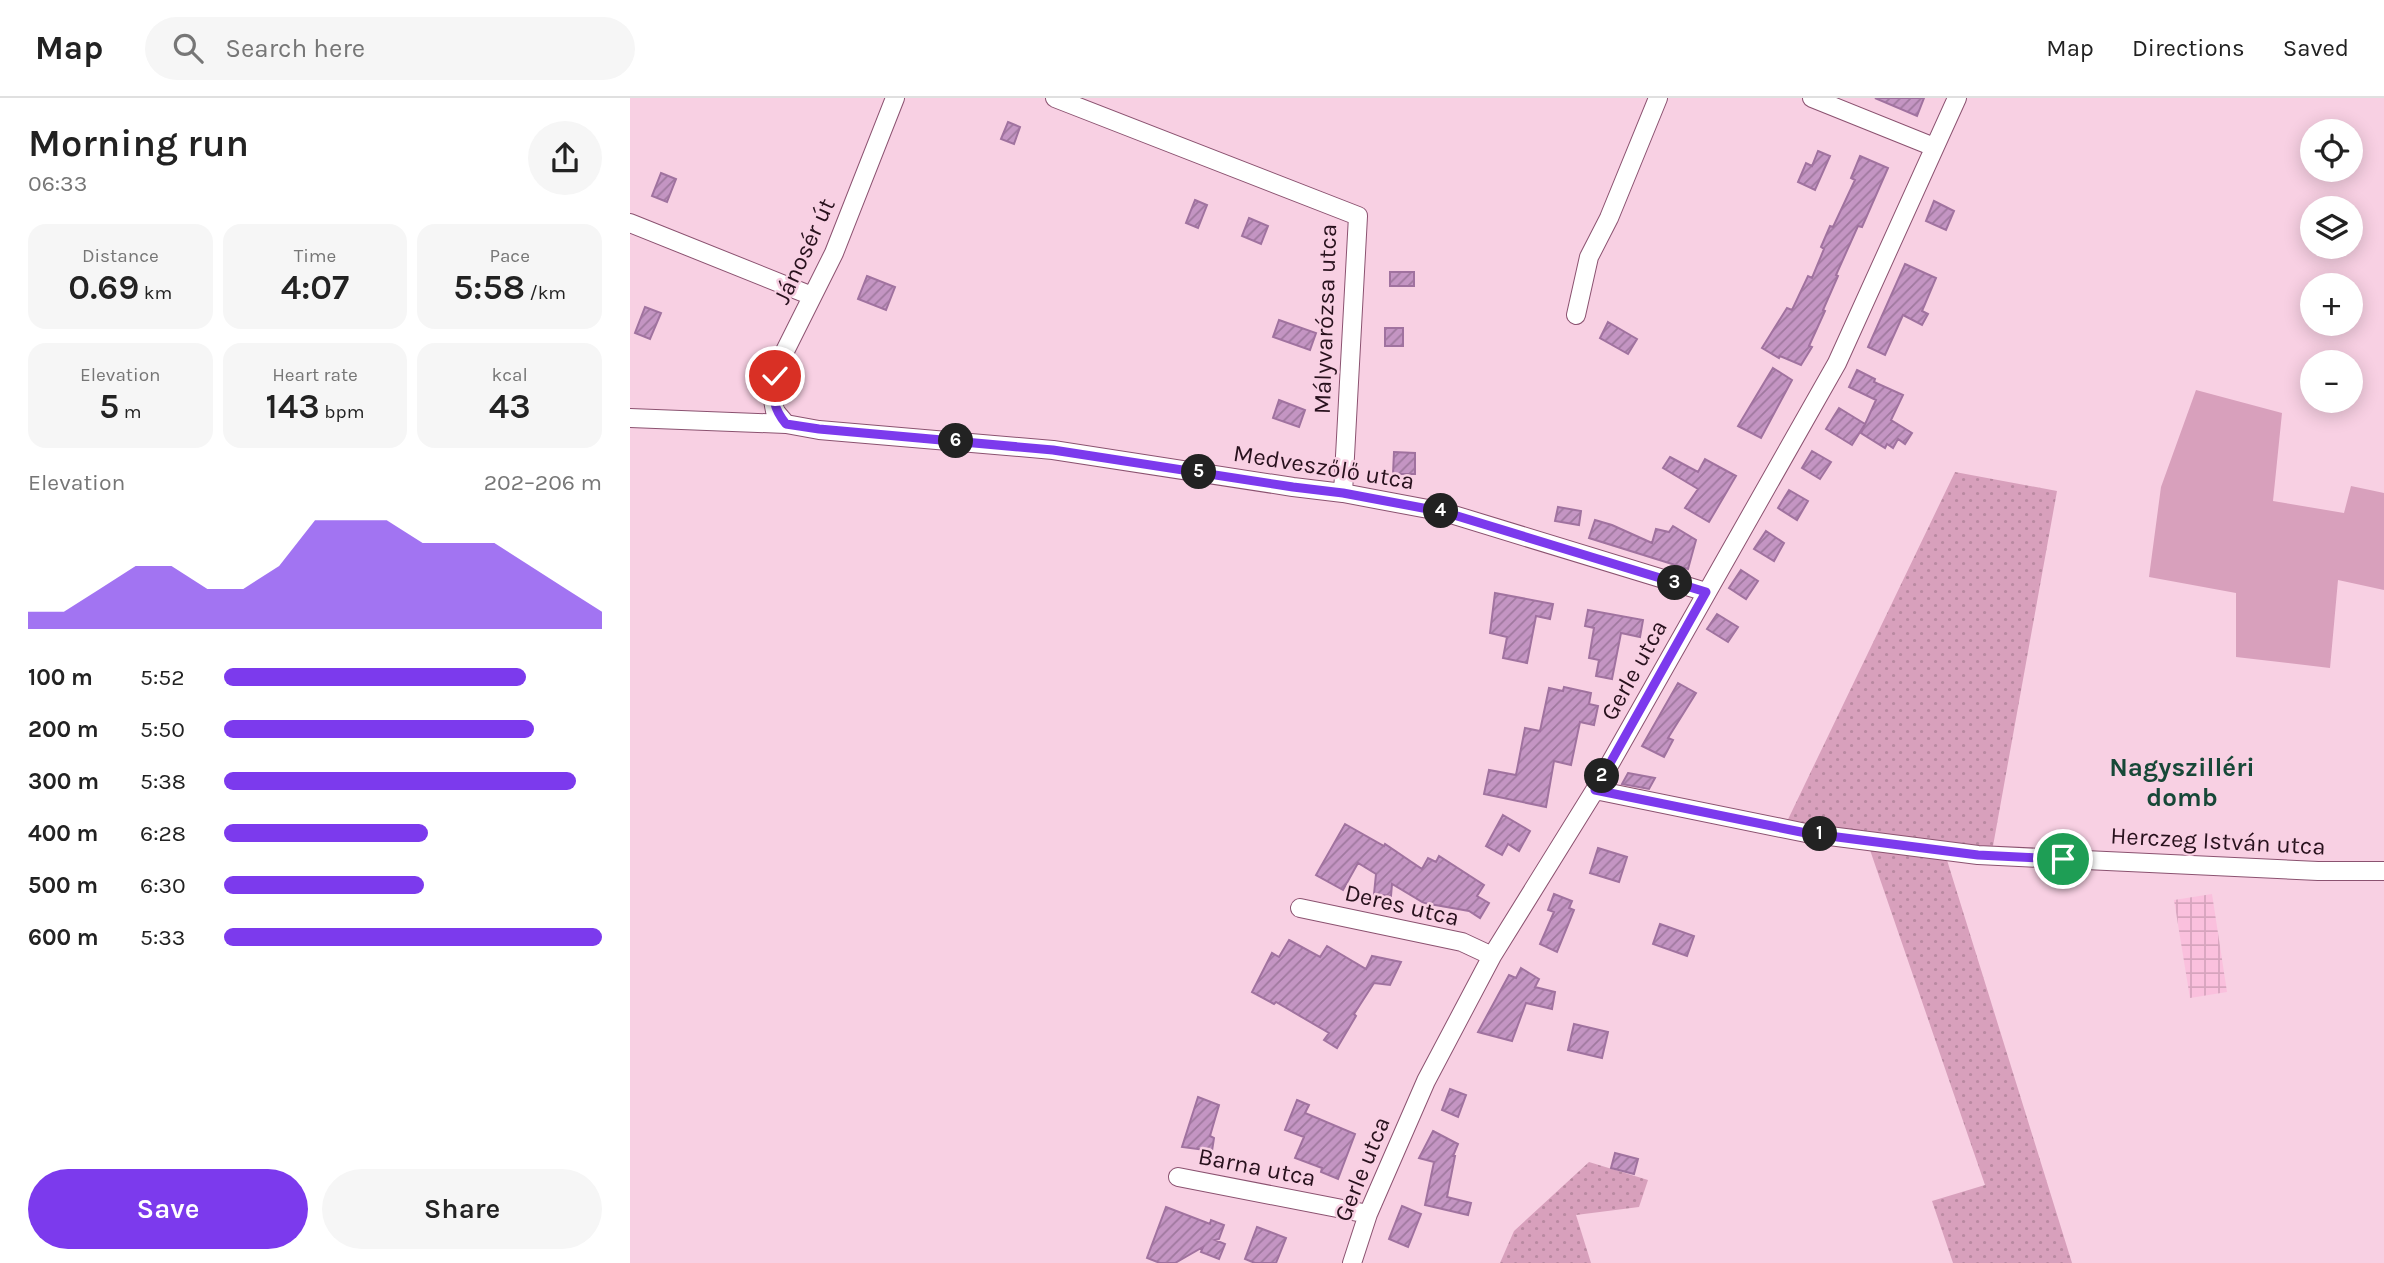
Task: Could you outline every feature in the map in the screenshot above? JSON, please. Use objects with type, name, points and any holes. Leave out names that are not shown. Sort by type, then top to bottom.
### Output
[{"type":"street","name":"Jánosér út","points":[[786,424],[775,411],[772,395],[775,376],[834,253],[895,98]]},
{"type":"street","name":"Mályvarózsa utca","points":[[1055,98],[1358,216],[1343,493]]},
{"type":"street","points":[[1577,315],[1589,257],[1609,218],[1658,98]]},
{"type":"street","points":[[1812,98],[1934,147]]},
{"type":"street","name":"Gerle utca","points":[[1352,1263],[1368,1214],[1426,1080],[1492,956],[1595,790],[1838,363],[1957,98]]},
{"type":"street","points":[[630,223],[812,296]]},
{"type":"street","name":"Medveszőlő utca","points":[[630,418],[786,424],[1053,450],[1343,493],[1444,512],[1706,592]]},
{"type":"street","name":"Herczeg István utca","points":[[1595,790],[1806,833],[1978,855],[2318,871],[2384,871]]},
{"type":"street","name":"Deres utca","points":[[1300,908],[1462,943],[1492,956]]},
{"type":"street","name":"Barna utca","points":[[1178,1177],[1368,1214]]},
{"type":"shaded area","points":[[2196,390],[2282,413],[2273,501],[2344,513],[2351,486],[2384,493],[2384,590],[2338,580],[2330,668],[2236,657],[2236,593],[2149,577],[2161,487]]},
{"type":"shaded area","points":[[1955,472],[2057,491],[1993,846],[1942,844],[2072,1263],[1953,1263],[1932,1201],[1985,1185],[1870,850],[1780,836]]},
{"type":"shaded area","points":[[2212,894],[2227,992],[2190,998],[2174,900]]},
{"type":"shaded area","points":[[1589,1162],[1648,1180],[1639,1207],[1576,1215],[1591,1263],[1500,1263],[1514,1231]]},
{"type":"building","points":[[1875,98],[1924,98],[1917,116]]},
{"type":"building","points":[[1008,122],[1020,127],[1014,144],[1001,139]]},
{"type":"building","points":[[1818,151],[1830,156],[1815,190],[1798,182],[1806,163],[1812,166]]},
{"type":"building","points":[[1860,156],[1888,168],[1862,227],[1858,226],[1836,275],[1838,276],[1823,310],[1825,311],[1809,346],[1812,347],[1801,365],[1780,356],[1779,358],[1762,348],[1787,308],[1792,310],[1808,276],[1812,278],[1830,226],[1833,227],[1855,180],[1851,178]]},
{"type":"building","points":[[661,173],[676,179],[667,202],[652,196]]},
{"type":"building","points":[[1195,200],[1207,205],[1198,228],[1186,223]]},
{"type":"building","points":[[1934,201],[1954,211],[1946,230],[1926,221]]},
{"type":"building","points":[[1249,218],[1268,226],[1261,244],[1242,236]]},
{"type":"building","points":[[1905,264],[1936,278],[1922,311],[1928,314],[1922,325],[1903,315],[1885,355],[1868,347]]},
{"type":"building","points":[[1390,272],[1414,272],[1414,286],[1390,286]]},
{"type":"building","points":[[867,276],[895,287],[886,310],[858,299]]},
{"type":"building","points":[[645,307],[661,313],[650,339],[635,333]]},
{"type":"building","points":[[1279,320],[1316,333],[1310,350],[1273,337]]},
{"type":"building","points":[[1608,322],[1637,339],[1628,354],[1600,338]]},
{"type":"building","points":[[1385,328],[1403,328],[1403,346],[1385,346]]},
{"type":"building","points":[[1773,368],[1792,380],[1761,438],[1738,426]]},
{"type":"building","points":[[1857,370],[1875,379],[1874,382],[1903,395],[1891,420],[1912,433],[1905,444],[1898,439],[1893,448],[1887,444],[1885,448],[1861,433],[1876,400],[1849,387]]},
{"type":"building","points":[[1279,400],[1305,410],[1299,427],[1273,418]]},
{"type":"building","points":[[1839,408],[1865,424],[1852,445],[1826,429]]},
{"type":"building","points":[[1812,451],[1831,462],[1820,479],[1802,468]]},
{"type":"building","points":[[1394,452],[1415,453],[1415,474],[1393,474]]},
{"type":"building","points":[[1670,457],[1698,472],[1705,459],[1736,476],[1709,522],[1685,508],[1698,489],[1663,468]]},
{"type":"building","points":[[1789,490],[1808,501],[1797,520],[1778,508]]},
{"type":"building","points":[[1558,507],[1581,511],[1579,525],[1555,521]]},
{"type":"building","points":[[1595,520],[1652,543],[1656,529],[1669,532],[1673,526],[1696,540],[1688,569],[1589,538]]},
{"type":"building","points":[[1766,531],[1784,543],[1774,561],[1754,549]]},
{"type":"building","points":[[1741,570],[1758,581],[1746,599],[1729,588]]},
{"type":"building","points":[[1495,593],[1553,604],[1550,619],[1536,616],[1527,663],[1503,658],[1507,637],[1490,633]]},
{"type":"building","points":[[1588,610],[1643,620],[1640,637],[1621,633],[1612,679],[1596,676],[1599,660],[1589,658],[1594,628],[1585,626]]},
{"type":"building","points":[[1717,614],[1738,627],[1728,642],[1707,629]]},
{"type":"building","points":[[1678,683],[1696,693],[1668,738],[1673,740],[1664,757],[1642,746]]},
{"type":"building","points":[[1564,687],[1591,693],[1589,704],[1598,706],[1594,725],[1580,722],[1571,765],[1554,761],[1546,807],[1484,794],[1489,770],[1516,775],[1525,728],[1540,731],[1549,688],[1563,691]]},
{"type":"building","points":[[1628,773],[1655,778],[1649,789],[1622,784]]},
{"type":"building","points":[[1503,815],[1530,831],[1519,851],[1508,844],[1502,855],[1486,846]]},
{"type":"building","points":[[1345,824],[1384,846],[1385,844],[1422,869],[1428,858],[1436,862],[1439,856],[1484,885],[1477,896],[1489,903],[1480,918],[1469,911],[1424,903],[1392,884],[1391,896],[1374,894],[1376,874],[1358,863],[1343,890],[1316,875]]},
{"type":"building","points":[[1598,848],[1627,857],[1619,882],[1590,873]]},
{"type":"building","points":[[1554,894],[1572,901],[1569,908],[1574,910],[1557,952],[1540,944],[1554,912],[1548,910]]},
{"type":"building","points":[[1660,924],[1694,936],[1687,956],[1653,944]]},
{"type":"building","points":[[1289,940],[1320,957],[1327,946],[1366,969],[1372,956],[1401,962],[1390,985],[1374,983],[1337,1048],[1324,1040],[1329,1033],[1276,1002],[1274,1004],[1252,992],[1272,953],[1279,957]]},
{"type":"building","points":[[1521,968],[1539,979],[1535,987],[1555,992],[1552,1009],[1526,1003],[1512,1041],[1478,1032],[1509,975],[1516,978]]},
{"type":"building","points":[[1574,1024],[1608,1032],[1602,1058],[1568,1050]]},
{"type":"building","points":[[1450,1089],[1466,1095],[1458,1117],[1442,1110]]},
{"type":"building","points":[[1198,1097],[1219,1105],[1210,1136],[1214,1138],[1212,1151],[1182,1147]]},
{"type":"building","points":[[1297,1100],[1309,1105],[1305,1113],[1355,1134],[1338,1179],[1321,1172],[1322,1168],[1295,1158],[1304,1137],[1285,1130]]},
{"type":"building","points":[[1433,1131],[1458,1144],[1453,1156],[1447,1197],[1471,1203],[1468,1215],[1425,1205],[1434,1162],[1419,1158]]},
{"type":"building","points":[[1615,1153],[1638,1159],[1634,1174],[1611,1168]]},
{"type":"building","points":[[1402,1206],[1421,1214],[1408,1247],[1389,1239]]},
{"type":"building","points":[[1166,1207],[1210,1224],[1211,1220],[1224,1225],[1219,1239],[1215,1240],[1225,1244],[1219,1259],[1201,1252],[1203,1247],[1175,1263],[1160,1263],[1147,1258]]},
{"type":"building","points":[[1257,1227],[1286,1238],[1276,1263],[1255,1263],[1245,1259]]},
{"type":"district","name":"Nagyszilléri domb","points":[[2182,782]]},
{"type":"route","points":[[775,376],[772,395],[775,411],[786,424],[1053,450],[1343,493],[1444,512],[1706,592],[1595,790],[1806,833],[1978,855],[2063,859]]}]
